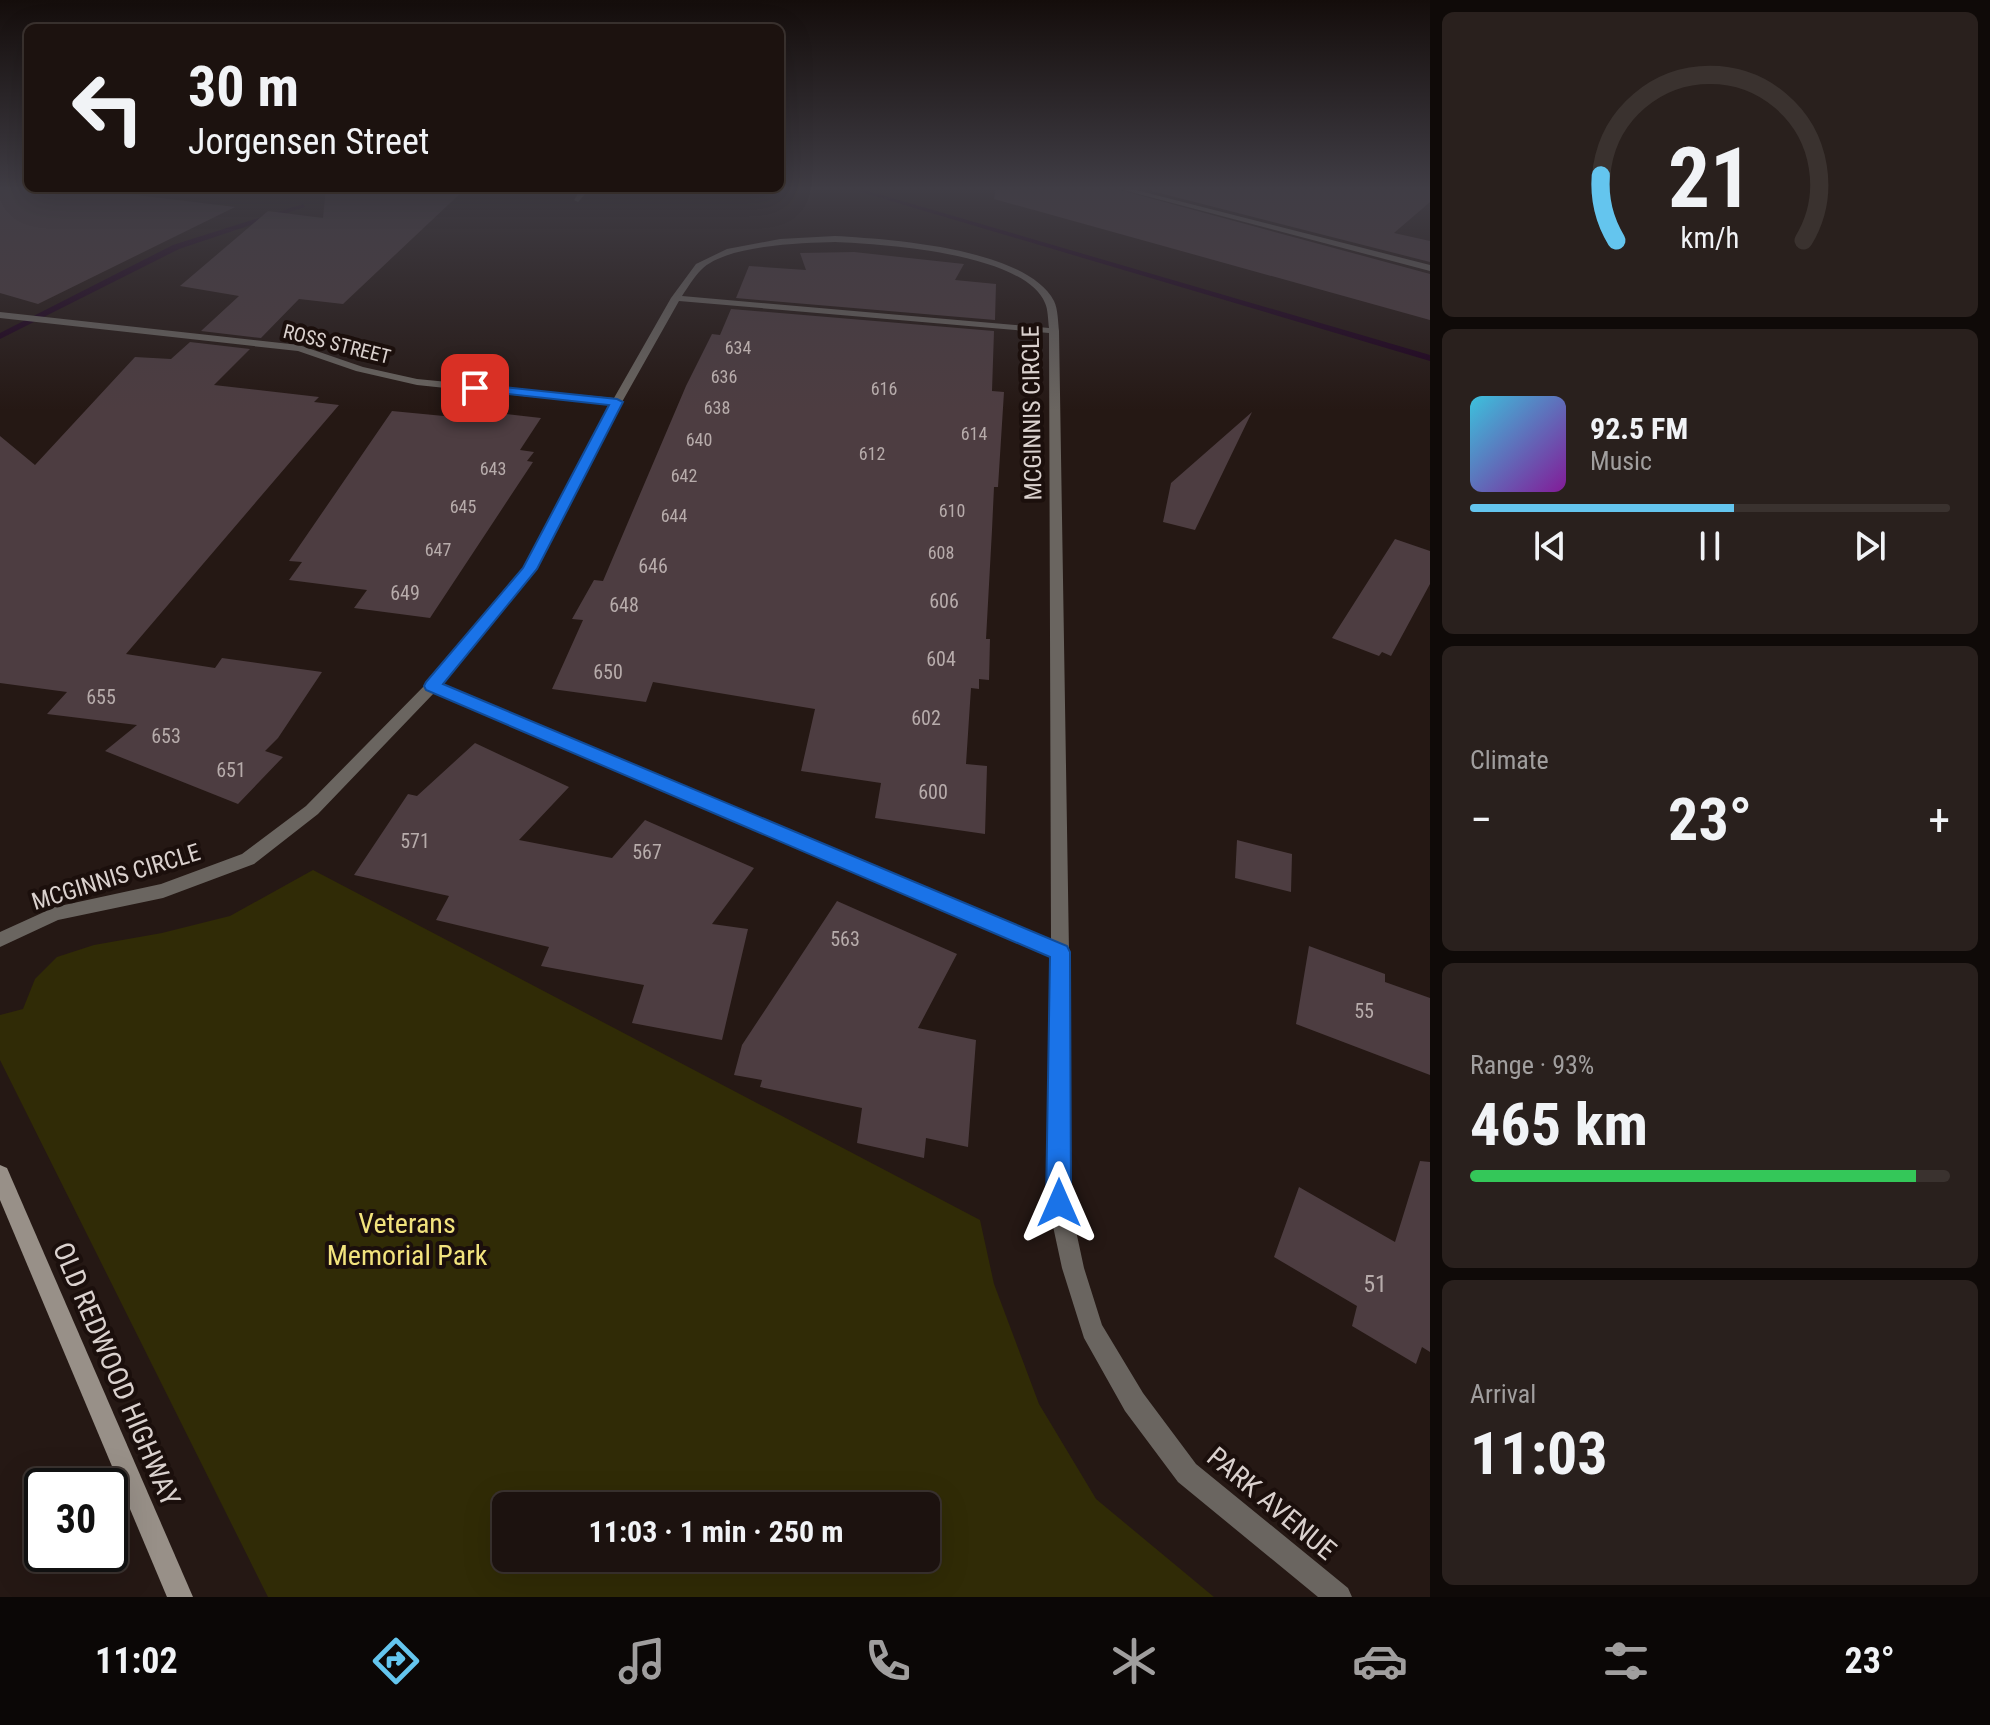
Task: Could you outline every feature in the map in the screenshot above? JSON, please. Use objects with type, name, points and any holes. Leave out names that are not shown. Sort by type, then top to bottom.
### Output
[{"type":"main road","name":"OLD REDWOOD HIGHWAY","points":[[0,1175],[180,1597]]},
{"type":"street","name":"MCGINNIS CIRCLE","points":[[0,940],[55,914],[163,891],[248,859],[312,810],[432,686],[530,569],[617,402],[676,298],[699,266],[708,262]]},
{"type":"street","name":"MCGINNIS CIRCLE","points":[[991,262],[1031,280],[1050,302],[1054,331],[1060,952],[1059,1203],[1073,1268],[1092,1330]]},
{"type":"street","points":[[1405,262],[1430,268]]},
{"type":"street","points":[[676,298],[1054,331]]},
{"type":"street","name":"ROSS STREET","points":[[0,315],[299,348],[360,369],[417,382],[617,402]]},
{"type":"street","points":[[432,686],[1060,952]]},
{"type":"street","name":"PARK AVENUE","points":[[1092,1330],[1134,1402],[1187,1473],[1339,1597]]},
{"type":"green space","name":"Veterans Memorial Park","points":[[313,870],[980,1220],[994,1284],[1039,1404],[1096,1499],[1214,1597],[268,1597],[0,1060],[0,1015],[23,1009],[35,979],[57,957],[94,945],[162,933],[230,916]]},
{"type":"building","points":[[0,262],[124,262],[38,304],[0,293]]},
{"type":"building","points":[[209,262],[388,262],[343,304],[299,299],[261,338],[201,331],[239,296],[180,286]]},
{"type":"building","points":[[803,262],[964,264],[955,280],[996,284],[995,320],[736,298],[749,266],[806,270]]},
{"type":"building","points":[[1219,262],[1384,262],[1430,274],[1430,320]]},
{"type":"building","points":[[731,309],[994,331],[992,391],[1004,392],[998,487],[994,487],[986,639],[990,639],[989,680],[979,679],[979,689],[971,688],[966,764],[987,766],[985,834],[875,818],[881,783],[801,771],[815,709],[653,682],[646,702],[552,689],[583,620],[572,619],[594,580],[603,581],[686,386],[712,334],[720,335]]},
{"type":"building","points":[[190,342],[250,349],[214,385],[319,397],[314,402],[339,405],[126,654],[215,668],[222,658],[322,672],[278,738],[265,751],[283,757],[238,804],[105,751],[137,725],[47,714],[67,692],[0,683],[0,436],[35,465],[135,357],[171,359]]},
{"type":"building","points":[[392,411],[475,419],[480,411],[541,418],[520,450],[534,452],[527,461],[533,462],[430,618],[354,608],[367,590],[289,580],[302,562],[289,561]]},
{"type":"building","points":[[1252,412],[1195,530],[1163,522],[1171,483]]},
{"type":"building","points":[[1395,539],[1430,551],[1430,584],[1391,656],[1382,652],[1379,656],[1332,638]]},
{"type":"building","points":[[475,743],[569,787],[519,840],[612,858],[645,820],[754,868],[712,924],[748,929],[722,1040],[632,1023],[644,985],[541,966],[549,947],[436,920],[449,896],[354,875],[408,794],[417,796]]},
{"type":"building","points":[[1237,840],[1292,854],[1291,892],[1235,878]]},
{"type":"building","points":[[837,901],[957,954],[918,1028],[976,1040],[968,1147],[926,1138],[924,1158],[857,1143],[862,1108],[760,1087],[762,1080],[734,1075],[742,1045]]},
{"type":"building","points":[[1309,946],[1385,974],[1385,982],[1430,998],[1430,1075],[1296,1024]]},
{"type":"building","points":[[1420,1161],[1430,1162],[1430,1352],[1422,1347],[1416,1364],[1352,1326],[1357,1306],[1274,1257],[1299,1187],[1395,1242]]},
{"type":"waterway","points":[[0,336],[147,262]]},
{"type":"waterway","points":[[1101,262],[1430,358]]},
{"type":"route","points":[[475,388],[617,402],[530,569],[432,686],[1060,952],[1059,1203]]}]
